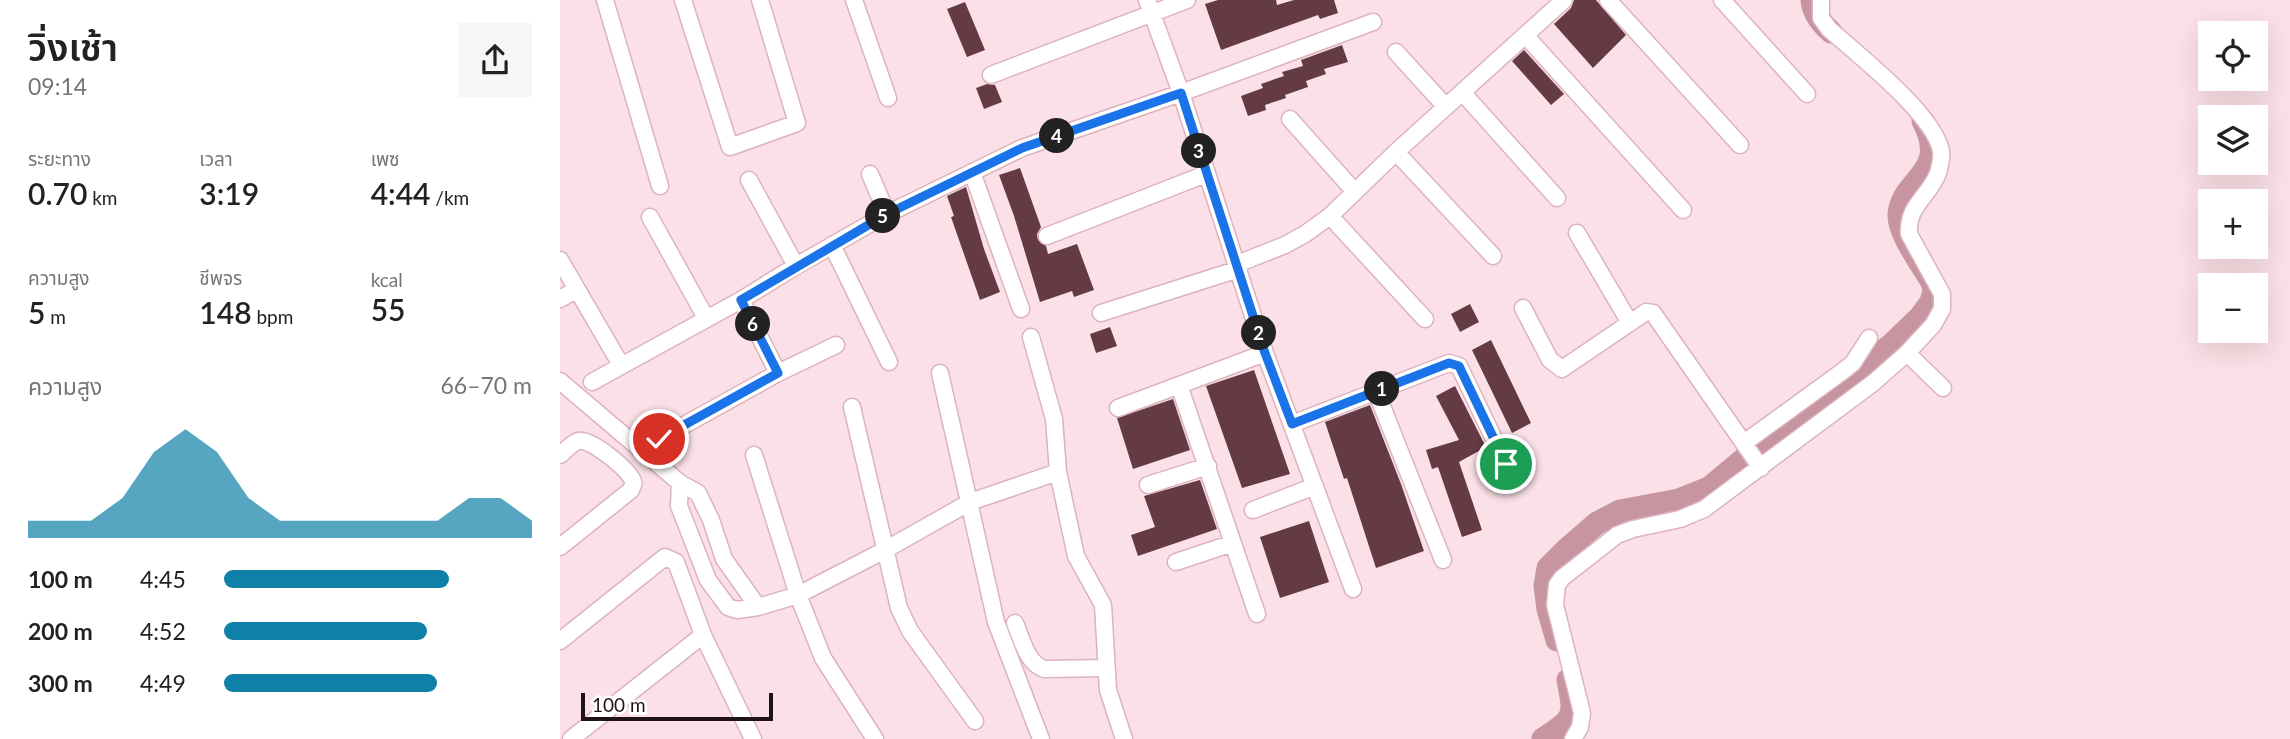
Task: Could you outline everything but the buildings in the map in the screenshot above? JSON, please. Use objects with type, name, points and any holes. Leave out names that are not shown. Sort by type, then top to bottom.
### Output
[{"type":"street","points":[[605,0],[660,186]]},
{"type":"street","points":[[683,0],[730,147],[797,123],[760,0]]},
{"type":"street","points":[[854,0],[888,98]]},
{"type":"street","points":[[991,75],[1150,6],[1187,0]]},
{"type":"street","points":[[1101,313],[1238,266],[1305,234],[1330,216],[1396,152],[1564,0]]},
{"type":"street","points":[[1608,0],[1740,145]]},
{"type":"street","points":[[1722,0],[1807,94]]},
{"type":"street","points":[[1573,739],[1580,727],[1582,713],[1555,605],[1557,585],[1562,578],[1616,535],[1689,516],[1704,509],[1758,464],[1873,383],[1933,326],[1942,309],[1942,294],[1909,234],[1908,224],[1917,203],[1936,177],[1941,153],[1937,139],[1908,101],[1829,29],[1821,18],[1821,0]]},
{"type":"street","points":[[1150,6],[1265,353],[1353,589]]},
{"type":"street","points":[[592,382],[741,300],[887,214],[1022,148],[1373,22]]},
{"type":"street","points":[[1525,35],[1683,210]]},
{"type":"street","points":[[1396,52],[1447,107]]},
{"type":"street","points":[[1462,92],[1557,198]]},
{"type":"street","points":[[1290,120],[1354,191]]},
{"type":"street","points":[[1396,152],[1493,256]]},
{"type":"street","points":[[972,173],[1021,309]]},
{"type":"street","points":[[870,174],[887,214]]},
{"type":"street","points":[[1047,236],[1206,174]]},
{"type":"street","points":[[749,180],[796,266]]},
{"type":"street","points":[[1330,216],[1425,319]]},
{"type":"street","points":[[650,217],[706,318]]},
{"type":"street","points":[[1577,233],[1630,323]]},
{"type":"street","points":[[832,244],[889,362]]},
{"type":"street","points":[[560,260],[621,365]]},
{"type":"street","points":[[560,299],[577,289]]},
{"type":"street","points":[[741,300],[778,373]]},
{"type":"street","points":[[1523,308],[1550,360],[1562,369],[1647,312],[1653,313],[1758,464]]},
{"type":"street","points":[[1031,337],[1054,419],[1058,472],[1076,556],[1104,605],[1108,690],[1124,739]]},
{"type":"street","points":[[1745,444],[1853,363],[1869,338]]},
{"type":"street","points":[[659,439],[778,373],[836,345]]},
{"type":"street","points":[[1118,408],[1265,353]]},
{"type":"street","points":[[1907,353],[1943,388]]},
{"type":"street","points":[[1292,424],[1449,363],[1459,366],[1506,464]]},
{"type":"street","points":[[940,373],[996,622],[1041,739]]},
{"type":"street","points":[[560,381],[680,483],[698,493],[711,520],[724,559],[758,607]]},
{"type":"street","points":[[1178,385],[1257,614]]},
{"type":"street","points":[[1376,391],[1443,560]]},
{"type":"street","points":[[852,407],[899,608],[975,721]]},
{"type":"street","points":[[612,457],[628,439]]},
{"type":"street","points":[[560,455],[581,441],[612,457],[632,478],[634,484],[560,547]]},
{"type":"street","points":[[754,455],[798,595],[823,658],[875,739]]},
{"type":"street","points":[[1148,485],[1208,466]]},
{"type":"street","points":[[680,483],[679,506],[708,580],[728,607],[737,610],[758,607],[798,595],[970,502],[1058,472]]},
{"type":"street","points":[[1253,510],[1315,486]]},
{"type":"street","points":[[1176,562],[1233,543]]},
{"type":"street","points":[[560,641],[665,557],[676,562],[745,737]]},
{"type":"street","points":[[1014,623],[1031,662],[1037,666],[1106,668]]},
{"type":"street","points":[[571,739],[703,635]]},
{"type":"waterway","points":[[1812,0],[1819,18],[1831,32]]},
{"type":"waterway","points":[[1557,640],[1545,586],[1548,568],[1567,549],[1597,523],[1620,511],[1679,500],[1709,488],[1892,344],[1920,317],[1931,302],[1933,284],[1907,241],[1899,215],[1902,203],[1928,164],[1931,153],[1930,139],[1923,121]]},
{"type":"waterway","points":[[1543,739],[1562,726],[1570,715],[1572,701],[1568,680]]},
{"type":"route","points":[[659,439],[778,373],[741,300],[887,214],[1022,148],[1181,93],[1265,353],[1292,424],[1454,363],[1459,366],[1506,464]]}]
